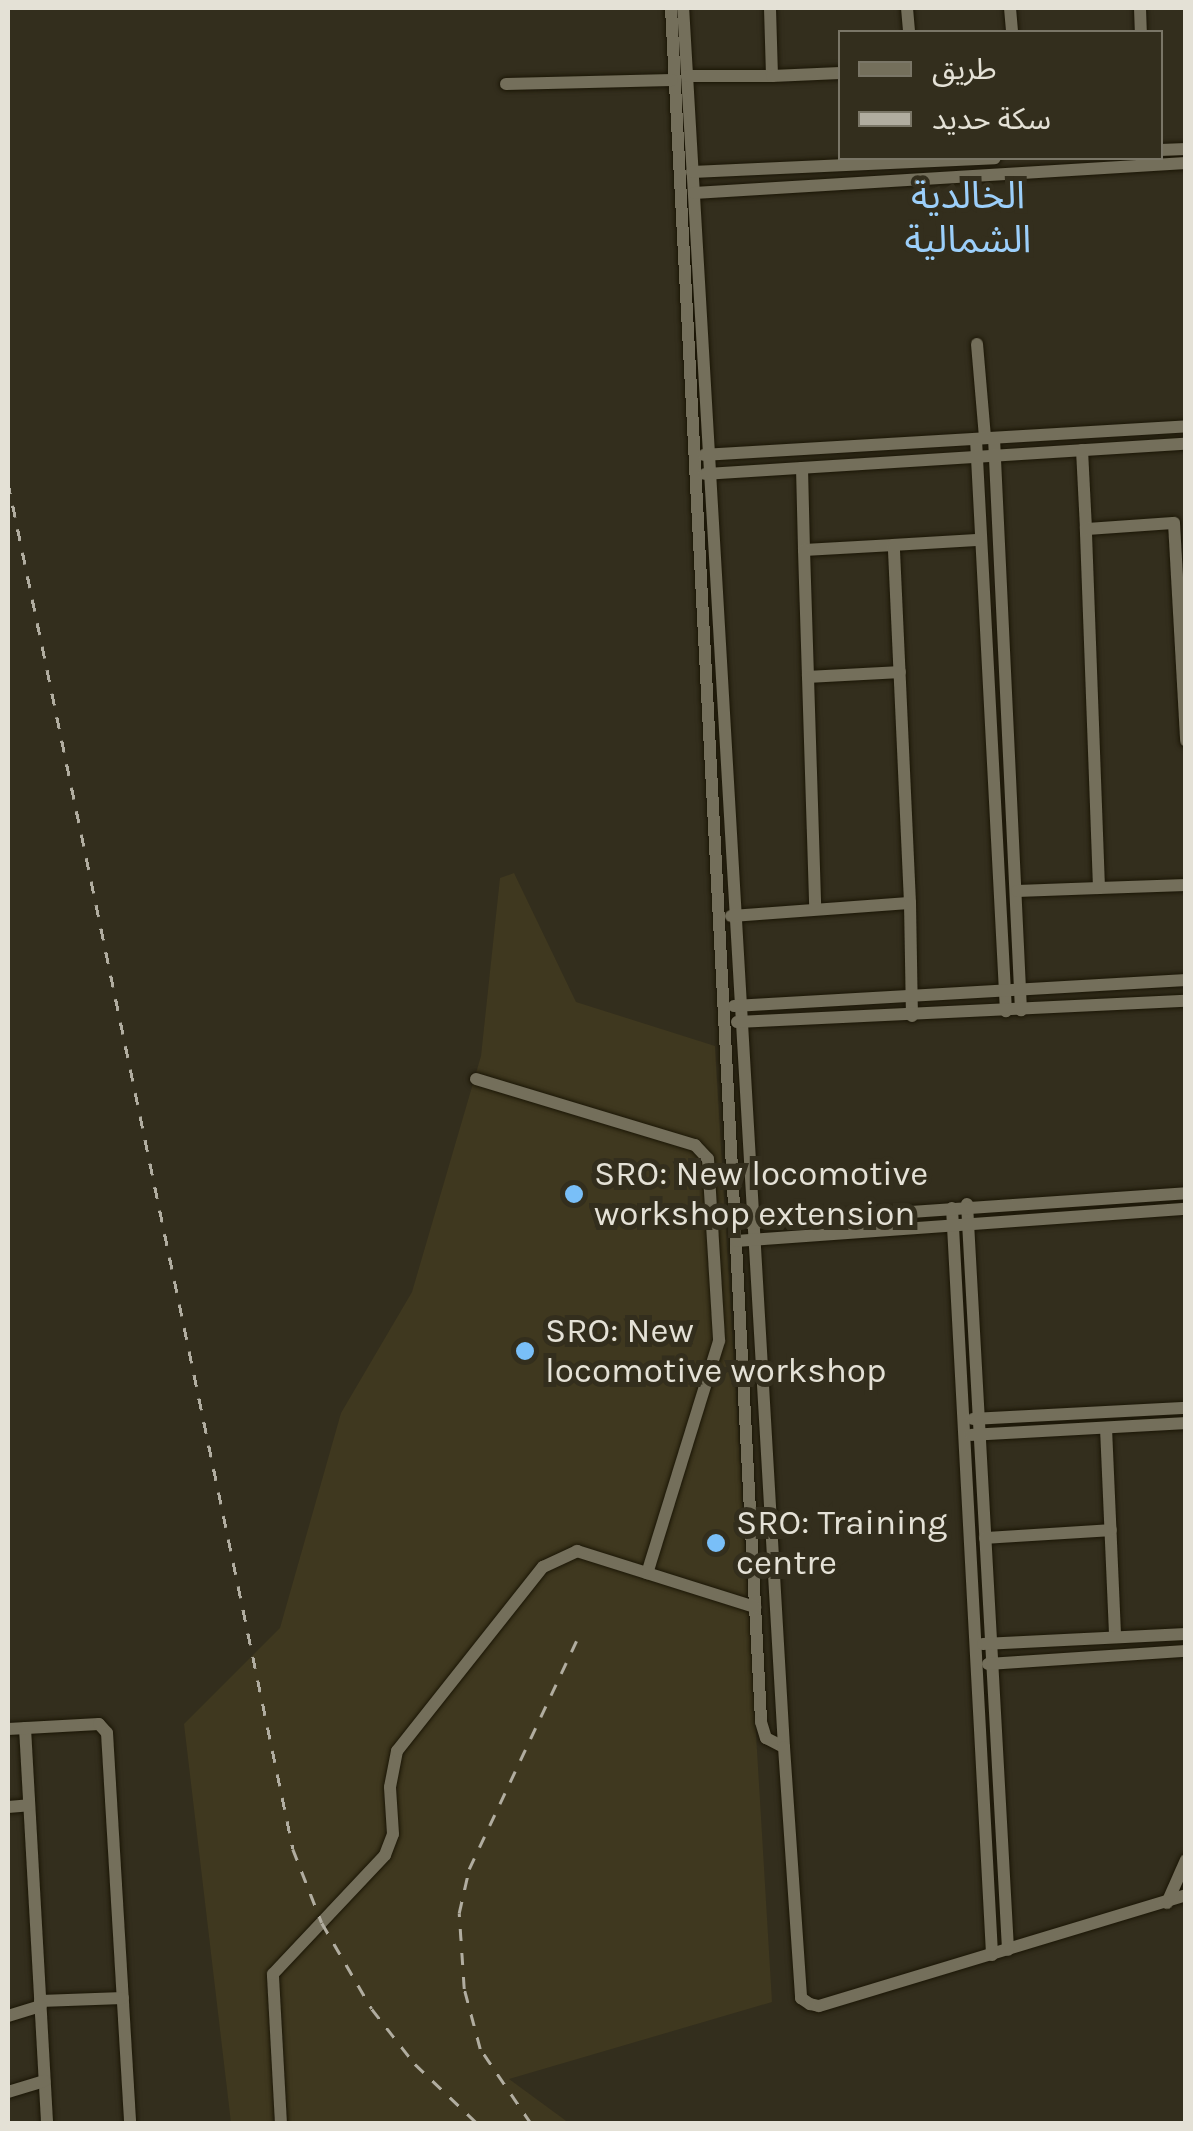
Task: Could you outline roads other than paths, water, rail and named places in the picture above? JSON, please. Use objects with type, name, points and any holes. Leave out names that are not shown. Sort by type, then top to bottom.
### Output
[{"type":"street","points":[[671,8],[694,193],[703,456]]},
{"type":"street","points":[[682,8],[680,78],[742,1006],[801,1998],[820,2006],[1186,1896]]},
{"type":"street","points":[[770,8],[772,76]]},
{"type":"street","points":[[506,84],[838,73]]},
{"type":"street","points":[[692,172],[952,160]]},
{"type":"street","points":[[694,193],[1147,161],[1186,162]]},
{"type":"street","points":[[977,344],[985,438],[994,456],[1021,1010]]},
{"type":"street","points":[[703,456],[1186,426]]},
{"type":"street","points":[[985,438],[974,457],[1006,1010]]},
{"type":"street","points":[[704,474],[1186,444]]},
{"type":"street","points":[[1082,450],[1099,888]]},
{"type":"street","points":[[802,468],[815,910]]},
{"type":"street","points":[[704,474],[724,1007],[761,1722],[766,1738],[784,1748]]},
{"type":"street","points":[[1086,529],[1174,523],[1186,741]]},
{"type":"street","points":[[804,550],[979,540]]},
{"type":"street","points":[[894,545],[912,1016]]},
{"type":"street","points":[[808,677],[900,672]]},
{"type":"street","points":[[1016,891],[1186,886]]},
{"type":"street","points":[[720,916],[910,902]]},
{"type":"street","points":[[724,1007],[1186,980]]},
{"type":"street","points":[[725,1022],[1186,1000]]},
{"type":"street","points":[[476,1078],[695,1144],[708,1160],[719,1341],[647,1573]]},
{"type":"street","points":[[736,1224],[967,1204],[1186,1194]]},
{"type":"street","points":[[967,1204],[1008,1950]]},
{"type":"street","points":[[952,1208],[992,1955]]},
{"type":"street","points":[[736,1241],[1186,1209]]},
{"type":"street","points":[[963,1419],[1186,1408]]},
{"type":"street","points":[[964,1435],[1186,1424]]},
{"type":"street","points":[[1106,1428],[1115,1637]]},
{"type":"street","points":[[986,1538],[1110,1530]]},
{"type":"street","points":[[281,2124],[273,1974],[389,1848],[390,1773],[402,1742],[556,1556],[577,1552],[755,1607]]},
{"type":"street","points":[[975,1646],[1186,1634]]},
{"type":"street","points":[[1088,1638],[1090,1657]]},
{"type":"street","points":[[976,1667],[1186,1652]]},
{"type":"street","points":[[8,1729],[99,1724],[107,1734],[130,2124]]},
{"type":"street","points":[[25,1728],[46,2124]]},
{"type":"street","points":[[8,1806],[29,1806]]},
{"type":"street","points":[[1167,1903],[1186,1860]]},
{"type":"street","points":[[992,1955],[1007,1931]]},
{"type":"street","points":[[8,2016],[40,2004],[123,1998]]},
{"type":"street","points":[[8,2092],[44,2081]]},
{"type":"railway","points":[[8,482],[293,1849],[322,1923],[372,2009],[415,2064],[478,2124]]},
{"type":"railway","points":[[531,2124],[480,2049],[464,1989],[459,1913],[469,1869],[580,1633]]},
{"type":"place","name":"SRO: New locomotive workshop extension","points":[[574,1194]]},
{"type":"place","name":"SRO: New locomotive workshop","points":[[525,1351]]},
{"type":"place","name":"SRO: Training centre","points":[[716,1543]]},
{"type":"district","name":"الخالدية الشمالية","points":[[968,218]]}]
